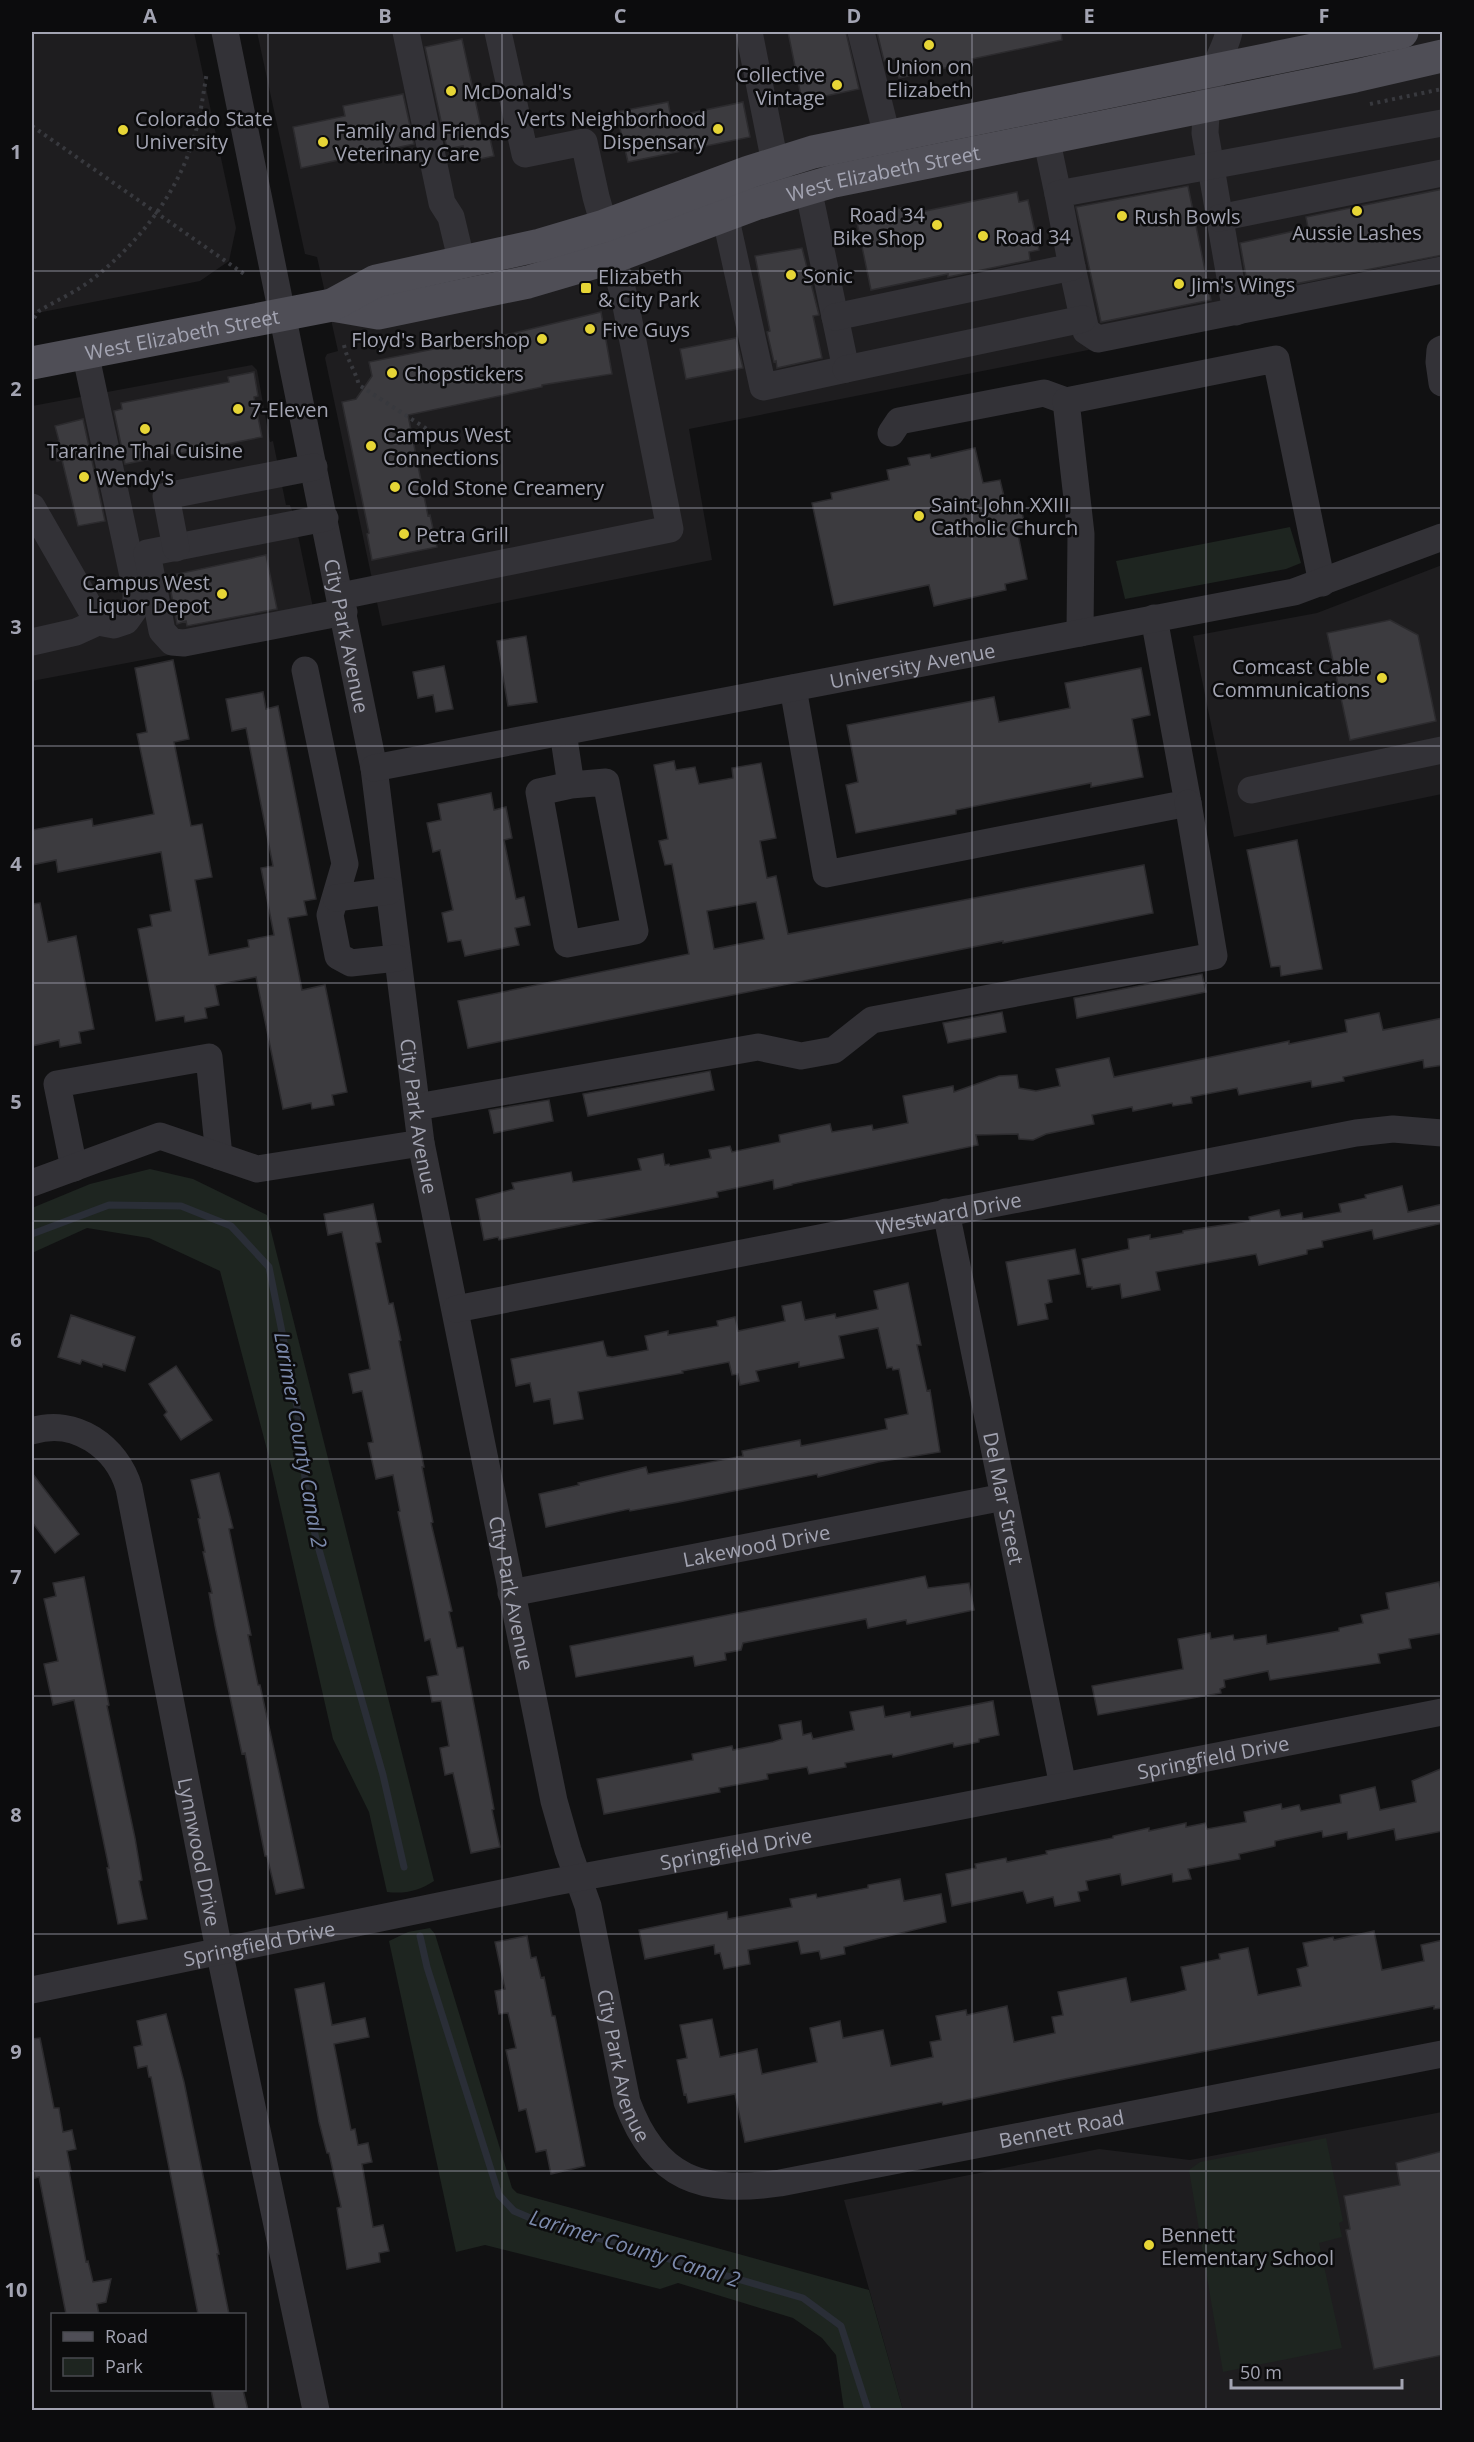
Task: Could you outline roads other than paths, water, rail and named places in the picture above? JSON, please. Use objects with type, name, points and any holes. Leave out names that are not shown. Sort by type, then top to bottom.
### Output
[{"type":"main road","name":"West Elizabeth Street","points":[[332,305],[378,313],[528,282],[775,163],[887,136],[1402,32]]},
{"type":"main road","name":"West Elizabeth Street","points":[[32,363],[332,305],[376,281],[540,245],[609,242],[725,216],[795,192],[894,168],[1443,56]]},
{"type":"street","name":"City Park Avenue","points":[[225,32],[374,768],[421,1143],[554,1801],[588,1906],[627,2102],[637,2130],[655,2156],[681,2175]]},
{"type":"street","points":[[406,32],[442,203],[451,217],[462,263]]},
{"type":"street","points":[[325,518],[147,554],[162,631],[168,639],[177,644],[670,529],[624,296],[584,142],[525,154],[498,32]]},
{"type":"street","points":[[749,32],[775,163],[795,192],[835,316],[846,369]]},
{"type":"street","points":[[861,32],[894,168]]},
{"type":"street","points":[[1229,32],[1214,71],[1206,106],[1205,133],[1236,312]]},
{"type":"street","points":[[1058,194],[1443,123]]},
{"type":"street","points":[[1046,137],[1086,331],[1098,339],[1443,270]]},
{"type":"street","points":[[1219,218],[1443,173]]},
{"type":"street","points":[[725,216],[763,387],[1083,319]]},
{"type":"street","points":[[835,316],[1072,267]]},
{"type":"street","points":[[1443,349],[1440,350],[1439,362],[1443,383]]},
{"type":"street","points":[[32,642],[76,632],[98,622],[114,625],[126,621],[136,607],[136,590],[85,352]]},
{"type":"street","points":[[891,433],[899,421],[1044,393],[1066,401],[1276,359],[1322,583]]},
{"type":"street","points":[[1066,401],[1081,534],[1080,633]]},
{"type":"street","points":[[176,548],[166,496],[314,467]]},
{"type":"street","points":[[32,507],[98,622]]},
{"type":"street","name":"University Avenue","points":[[374,768],[1294,592],[1443,537]]},
{"type":"street","points":[[417,1107],[758,1047],[801,1056],[834,1050],[872,1020],[1214,956],[1155,618]]},
{"type":"street","points":[[305,670],[345,864],[330,915],[338,956],[351,963],[397,957]]},
{"type":"street","points":[[793,688],[826,874],[1188,803]]},
{"type":"street","points":[[562,732],[571,785]]},
{"type":"street","points":[[1251,790],[1443,750]]},
{"type":"street","points":[[606,782],[635,931],[567,944],[539,792],[571,785],[606,782]]},
{"type":"street","points":[[336,898],[389,891]]},
{"type":"street","points":[[74,1168],[57,1084],[208,1057],[219,1156]]},
{"type":"street","name":"Westward Drive","points":[[456,1309],[1356,1133],[1393,1129],[1443,1132]]},
{"type":"street","points":[[32,1183],[160,1136],[257,1169],[421,1143]]},
{"type":"street","name":"Del Mar Street","points":[[946,1212],[1063,1786]]},
{"type":"street","name":"Lynnwood Drive","points":[[32,1431],[60,1428],[81,1433],[100,1443],[115,1459],[126,1478],[219,1950],[316,2410]]},
{"type":"street","name":"Lakewood Drive","points":[[511,1593],[1004,1497]]},
{"type":"street","name":"Springfield Drive","points":[[32,1990],[579,1877],[1443,1712]]},
{"type":"street","name":"Bennett Road","points":[[681,2175],[711,2185],[744,2188],[780,2183],[1443,2054]]},
{"type":"waterway","name":"Larimer County Canal 2","points":[[32,1234],[109,1205],[181,1206],[231,1226],[269,1267],[297,1407],[307,1496],[316,1539],[383,1775],[404,1867]]},
{"type":"waterway","name":"Larimer County Canal 2","points":[[420,1936],[427,1967],[499,2195],[514,2211],[535,2220],[803,2298],[841,2326],[868,2410]]},
{"type":"place","name":"Union on Elizabeth","points":[[929,45]]},
{"type":"place","name":"Collective Vintage","points":[[837,85]]},
{"type":"place","name":"McDonald's","points":[[451,91]]},
{"type":"place","name":"Verts Neighborhood Dispensary","points":[[718,129]]},
{"type":"place","name":"Colorado State University","points":[[123,130]]},
{"type":"place","name":"Family and Friends Veterinary Care","points":[[323,142]]},
{"type":"place","name":"Aussie Lashes","points":[[1357,211]]},
{"type":"place","name":"Rush Bowls","points":[[1122,216]]},
{"type":"place","name":"Road 34 Bike Shop","points":[[937,225]]},
{"type":"place","name":"Road 34","points":[[983,236]]},
{"type":"place","name":"Sonic","points":[[791,275]]},
{"type":"place","name":"Jim's Wings","points":[[1179,284]]},
{"type":"place","name":"Elizabeth & City Park","points":[[586,288]]},
{"type":"place","name":"Five Guys","points":[[590,329]]},
{"type":"place","name":"Floyd's Barbershop","points":[[542,339]]},
{"type":"place","name":"Chopstickers","points":[[392,373]]},
{"type":"place","name":"7-Eleven","points":[[238,409]]},
{"type":"place","name":"Tararine Thai Cuisine","points":[[145,429]]},
{"type":"place","name":"Campus West Connections","points":[[371,446]]},
{"type":"place","name":"Wendy's","points":[[84,477]]},
{"type":"place","name":"Cold Stone Creamery","points":[[395,487]]},
{"type":"place","name":"Saint John XXIII Catholic Church","points":[[919,516]]},
{"type":"place","name":"Petra Grill","points":[[404,534]]},
{"type":"place","name":"Campus West Liquor Depot","points":[[222,594]]},
{"type":"place","name":"Comcast Cable Communications","points":[[1382,678]]},
{"type":"place","name":"Bennett Elementary School","points":[[1149,2245]]}]
